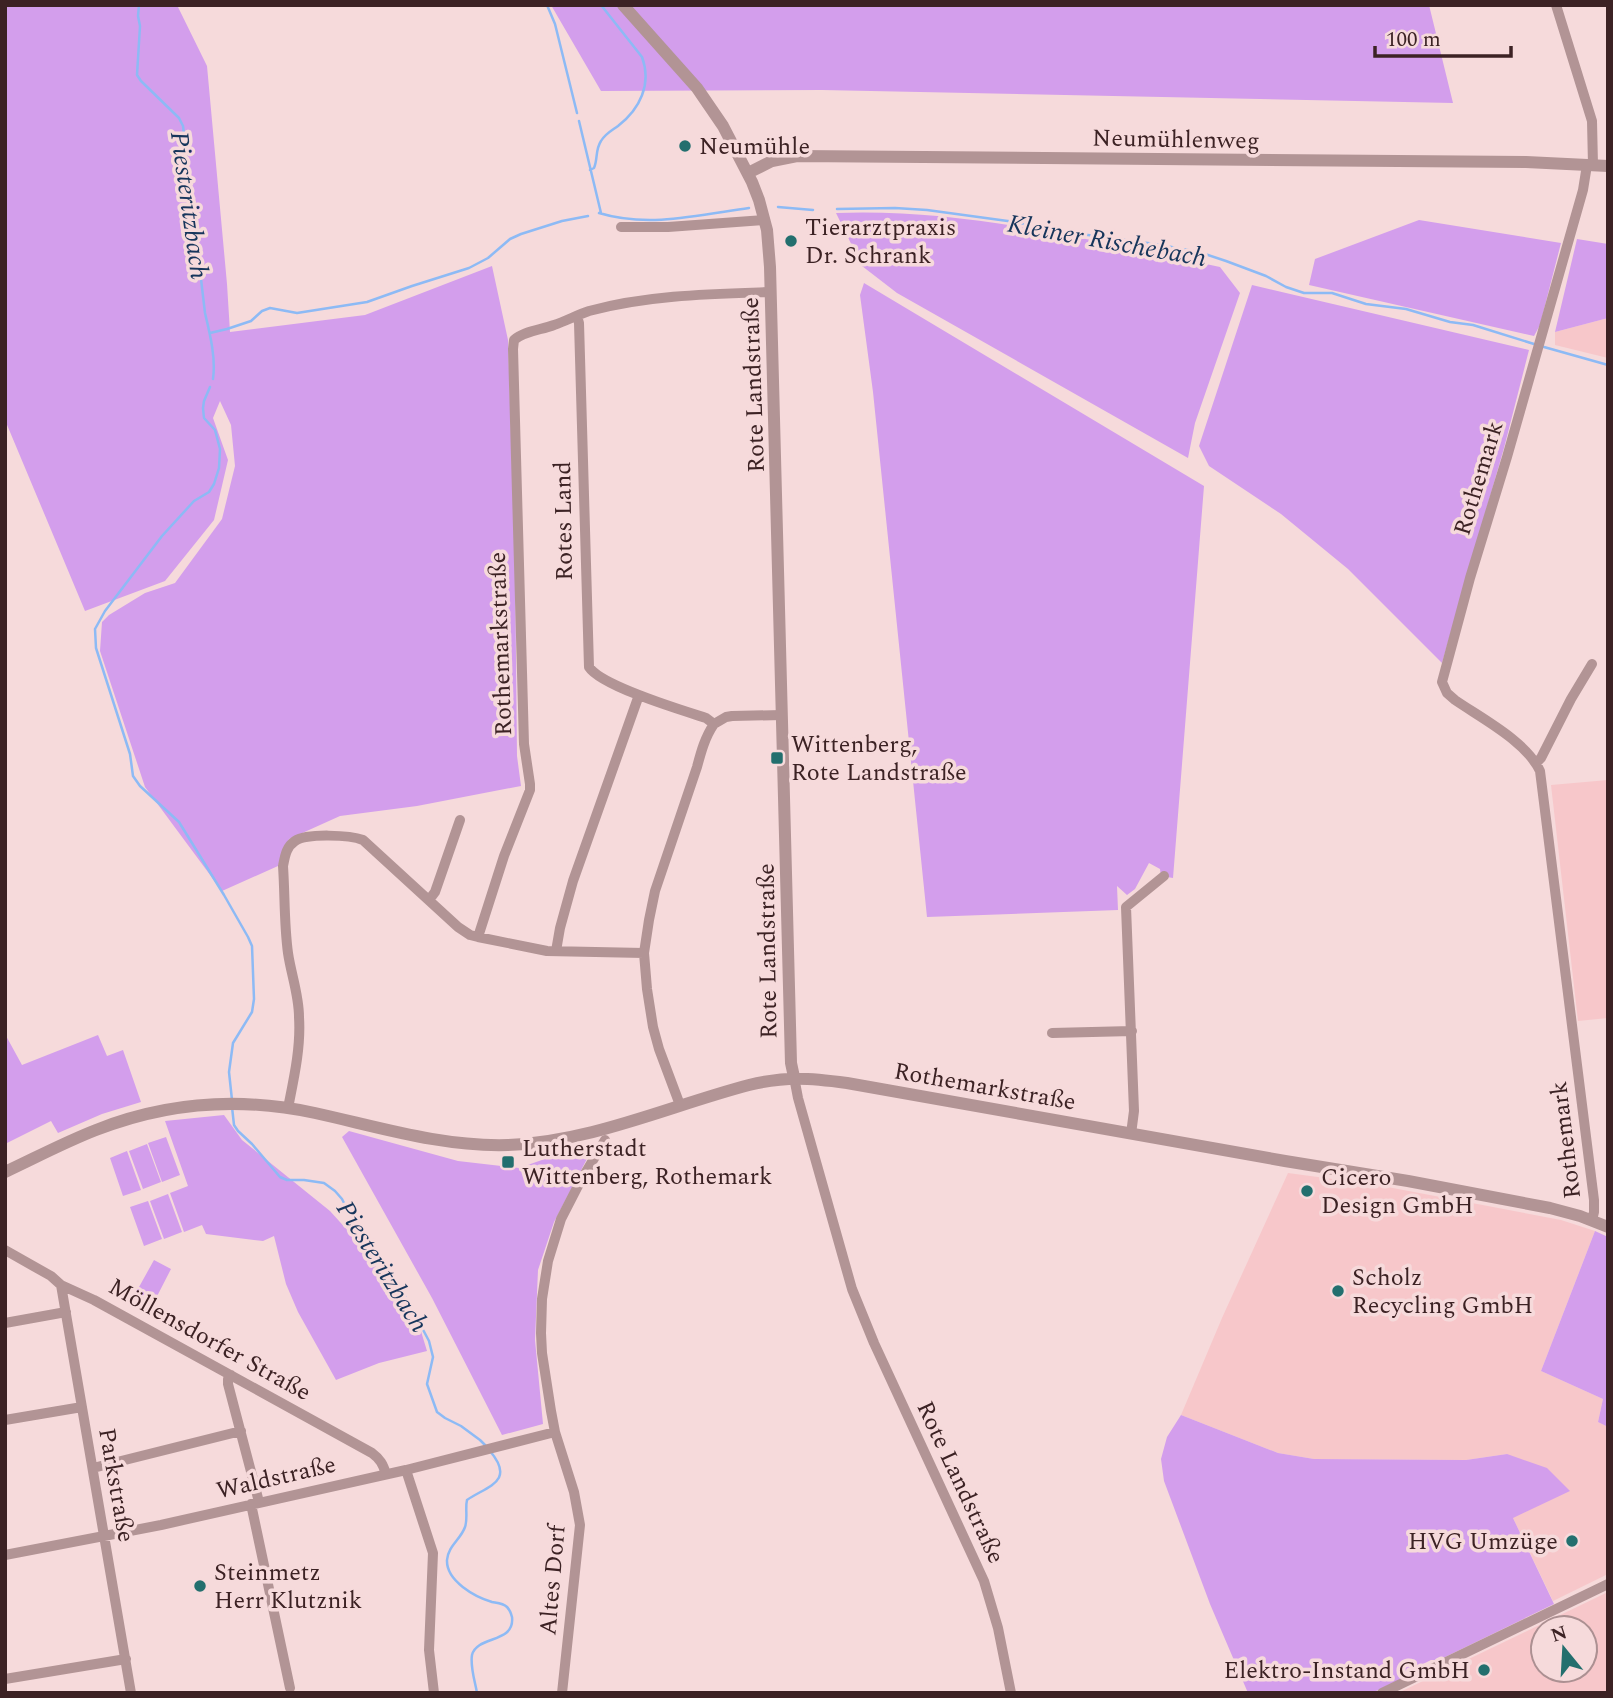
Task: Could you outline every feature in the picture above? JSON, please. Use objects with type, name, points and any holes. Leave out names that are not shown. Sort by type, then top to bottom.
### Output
[{"type":"street","name":"Rote Landstraße","points":[[623,5],[704,97],[723,125],[760,200],[765,220],[771,292],[791,1063],[852,1289],[984,1581],[996,1619],[1011,1693]]},
{"type":"street","name":"Rothemark","points":[[1556,5],[1592,121],[1590,165],[1442,682],[1447,693],[1515,742],[1536,763],[1540,771],[1594,1200],[1592,1220]]},
{"type":"street","name":"Neumühlenweg","points":[[748,173],[772,161],[797,156],[1514,162],[1608,166]]},
{"type":"street","points":[[621,227],[668,227],[765,220]]},
{"type":"street","points":[[576,316],[619,305],[684,295],[771,292]]},
{"type":"street","name":"Rothemarkstraße","points":[[478,937],[504,856],[530,790],[524,731],[514,340],[521,335],[576,316]]},
{"type":"street","name":"Rotes Land","points":[[576,316],[579,323],[587,662],[595,674],[639,695],[706,718],[714,724]]},
{"type":"street","points":[[1536,763],[1592,664]]},
{"type":"street","points":[[556,951],[573,881],[639,695]]},
{"type":"street","points":[[680,1105],[659,1049],[647,989],[643,953],[656,891],[700,755],[714,724],[732,716],[782,715]]},
{"type":"street","points":[[429,900],[435,892],[460,820]]},
{"type":"street","points":[[288,1108],[300,1018],[286,939],[283,866],[288,848],[299,839],[324,836],[357,837],[369,844],[457,927],[470,935],[556,951],[643,953]]},
{"type":"street","points":[[1131,1134],[1134,1111],[1126,907],[1164,876]]},
{"type":"street","points":[[1052,1033],[1132,1031]]},
{"type":"street","name":"Rothemarkstraße","points":[[5,1172],[81,1136],[121,1121],[175,1107],[223,1103],[288,1108],[441,1141],[506,1145],[572,1137],[748,1085],[794,1077],[847,1083],[1408,1181],[1566,1212],[1608,1227]]},
{"type":"street","points":[[555,1432],[542,1353],[544,1278],[556,1232],[565,1210],[605,1140]]},
{"type":"street","name":"Möllensdorfer Straße","points":[[5,1250],[51,1276],[61,1285],[83,1294],[372,1453],[384,1465],[386,1474]]},
{"type":"street","name":"Parkstraße","points":[[61,1285],[131,1693]]},
{"type":"street","points":[[5,1323],[66,1312]]},
{"type":"street","points":[[231,1375],[228,1384],[241,1431],[290,1688]]},
{"type":"street","points":[[5,1420],[82,1407]]},
{"type":"street","points":[[93,1468],[241,1431]]},
{"type":"street","name":"Waldstraße","points":[[5,1555],[406,1470],[555,1432]]},
{"type":"street","name":"Altes Dorf","points":[[555,1432],[579,1510],[580,1525],[562,1693]]},
{"type":"street","points":[[406,1470],[433,1553],[429,1650],[434,1693]]},
{"type":"street","points":[[1382,1693],[1608,1584]]},
{"type":"street","points":[[5,1679],[125,1659]]},
{"type":"shaded area","points":[[5,5],[177,5],[207,66],[230,332],[365,315],[492,266],[508,340],[515,562],[517,756],[521,786],[417,806],[340,816],[289,839],[278,866],[222,891],[145,787],[100,651],[102,622],[145,593],[175,583],[222,519],[235,466],[231,425],[220,401],[213,418],[228,460],[214,520],[165,581],[85,611],[5,420]]},
{"type":"shaded area","points":[[551,5],[1429,5],[1453,103],[822,90],[601,91]]},
{"type":"shaded area","points":[[836,213],[885,213],[981,221],[1077,237],[1220,267],[1240,293],[1195,423],[1188,458],[897,293],[862,266]]},
{"type":"shaded area","points":[[1419,220],[1561,243],[1540,325],[1534,336],[1309,285],[1315,259]]},
{"type":"shaded area","points":[[1577,239],[1608,244],[1608,318],[1555,332]]},
{"type":"shaded area","points":[[864,283],[1204,486],[1173,878],[1161,876],[1160,869],[1149,863],[1135,889],[1127,895],[1117,886],[1118,910],[927,917],[873,392],[860,295]]},
{"type":"shaded area","points":[[1252,285],[1529,350],[1504,448],[1442,663],[1348,569],[1281,514],[1209,466],[1199,446]]},
{"type":"shaded area","points":[[1608,318],[1608,358],[1555,345],[1555,332]]},
{"type":"shaded area","points":[[1608,780],[1608,1018],[1578,1021],[1551,785]]},
{"type":"shaded area","points":[[5,1034],[22,1065],[98,1035],[107,1056],[123,1050],[141,1102],[102,1114],[58,1133],[51,1121],[5,1144]]},
{"type":"shaded area","points":[[224,1115],[242,1140],[330,1211],[358,1242],[420,1328],[427,1351],[379,1363],[336,1380],[298,1312],[286,1284],[274,1236],[263,1241],[206,1234],[202,1225],[184,1232],[170,1193],[188,1186],[165,1121]]},
{"type":"shaded area","points":[[349,1131],[458,1161],[519,1168],[582,1146],[590,1153],[554,1222],[538,1270],[535,1340],[543,1424],[502,1435],[432,1298],[342,1137]]},
{"type":"shaded area","points":[[166,1137],[180,1175],[162,1182],[148,1143]]},
{"type":"shaded area","points":[[147,1144],[161,1182],[143,1189],[129,1151]]},
{"type":"shaded area","points":[[127,1151],[141,1190],[123,1196],[110,1158]]},
{"type":"shaded area","points":[[1288,1173],[1377,1185],[1561,1220],[1595,1231],[1541,1371],[1603,1399],[1598,1422],[1608,1427],[1608,1574],[1553,1601],[1513,1518],[1507,1454],[1466,1460],[1314,1459],[1278,1453],[1181,1415]]},
{"type":"shaded area","points":[[168,1194],[182,1232],[164,1239],[150,1201]]},
{"type":"shaded area","points":[[148,1201],[162,1239],[144,1246],[130,1207]]},
{"type":"shaded area","points":[[1595,1231],[1608,1237],[1608,1427],[1598,1422],[1603,1399],[1541,1371]]},
{"type":"shaded area","points":[[154,1260],[171,1269],[152,1306],[134,1296]]},
{"type":"shaded area","points":[[1181,1415],[1278,1453],[1314,1459],[1466,1460],[1507,1454],[1547,1468],[1570,1491],[1513,1518],[1554,1604],[1439,1660],[1431,1660],[1419,1666],[1413,1673],[1372,1693],[1248,1693],[1210,1604],[1164,1481],[1161,1459],[1167,1437]]},
{"type":"shaded area","points":[[1608,1592],[1608,1693],[1398,1693],[1529,1630],[1529,1684],[1599,1684],[1599,1614],[1562,1614]]},
{"type":"waterway","name":"Piesteritzbach","points":[[139,5],[137,75],[179,118],[183,126],[205,313],[213,354],[213,379]]},
{"type":"waterway","name":"Kleiner Rischebach","points":[[547,5],[555,24],[577,113]]},
{"type":"waterway","points":[[590,170],[594,168],[598,148],[603,139],[626,119],[638,104],[646,77],[642,57],[601,5]]},
{"type":"waterway","name":"Kleiner Rischebach","points":[[579,121],[601,213]]},
{"type":"waterway","name":"Kleiner Rischebach","points":[[778,207],[813,210]]},
{"type":"waterway","name":"Kleiner Rischebach","points":[[599,213],[636,220],[655,220],[749,208]]},
{"type":"waterway","name":"Kleiner Rischebach","points":[[837,209],[927,210],[1199,252],[1304,293],[1332,293],[1366,304],[1406,309],[1450,322],[1473,325],[1534,344]]},
{"type":"waterway","points":[[210,333],[251,321],[270,308],[297,313],[367,302],[469,268],[521,234],[588,216]]},
{"type":"waterway","name":"Kleiner Rischebach","points":[[1544,347],[1608,365]]},
{"type":"waterway","name":"Piesteritzbach","points":[[210,387],[203,408],[204,418],[215,430],[220,449],[219,468],[214,484],[209,492],[194,501],[162,536],[105,611],[95,629],[96,648],[130,754],[133,776],[140,786],[179,822],[252,946],[254,999],[252,1012],[233,1043],[229,1072],[232,1100]]},
{"type":"waterway","name":"Piesteritzbach","points":[[232,1107],[234,1125],[238,1131],[280,1177],[324,1183],[342,1199],[365,1245],[403,1292],[429,1341],[433,1357],[427,1384],[437,1412],[461,1426],[486,1446]]},
{"type":"waterway","name":"Piesteritzbach","points":[[477,1693],[472,1655],[481,1644],[508,1632],[512,1617],[504,1605],[485,1600],[456,1581],[451,1575],[447,1560],[465,1527],[467,1500],[490,1487],[499,1476],[497,1461],[490,1451]]},
{"type":"place","name":"Neumühle","points":[[685,146]]},
{"type":"place","name":"Tierarztpraxis Dr. Schrank","points":[[791,241]]},
{"type":"place","name":"Wittenberg, Rote Landstraße","points":[[777,758]]},
{"type":"place","name":"Lutherstadt Wittenberg, Rothemark","points":[[508,1162]]},
{"type":"place","name":"Cicero Design GmbH","points":[[1307,1191]]},
{"type":"place","name":"Scholz Recycling GmbH","points":[[1338,1291]]},
{"type":"place","name":"HVG Umzüge","points":[[1572,1541]]},
{"type":"place","name":"Steinmetz Herr Klutznik","points":[[200,1586]]},
{"type":"place","name":"Elektro-Instand GmbH","points":[[1484,1670]]}]
